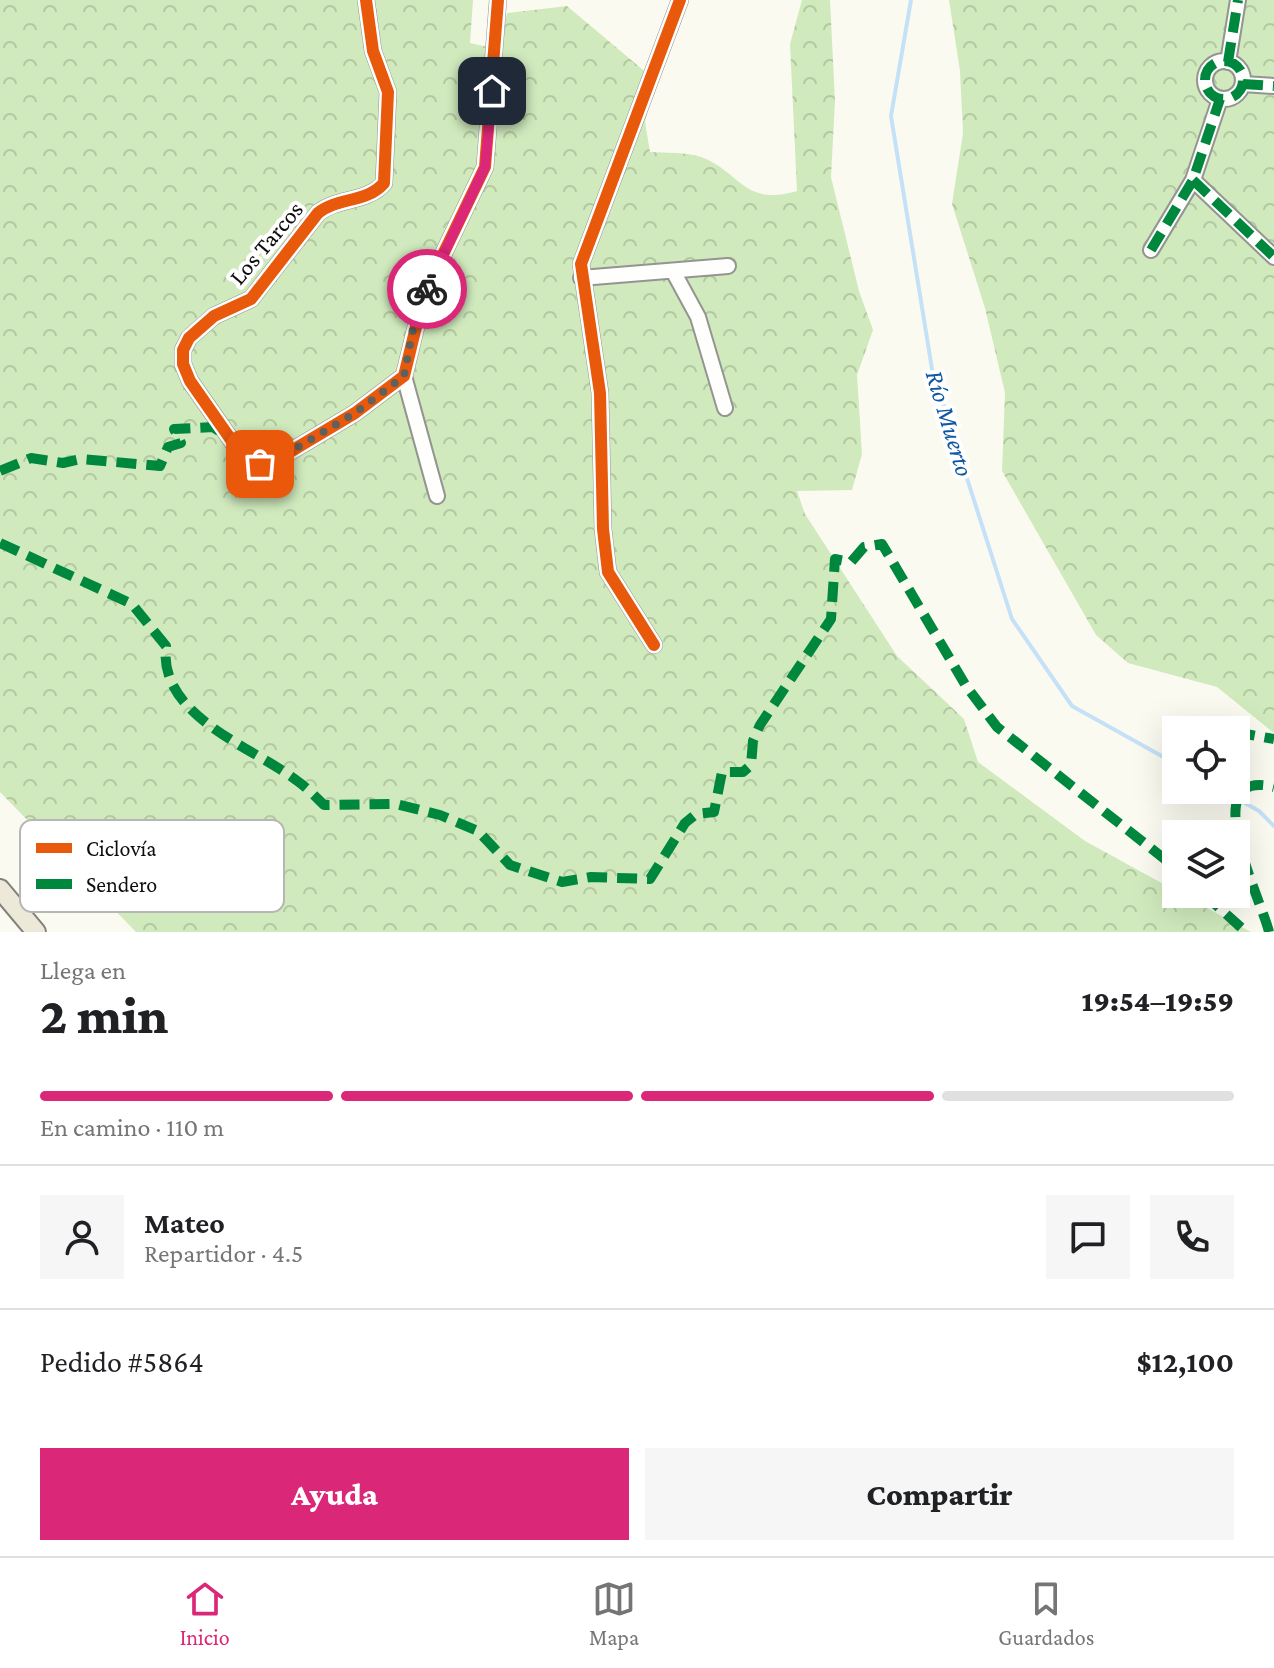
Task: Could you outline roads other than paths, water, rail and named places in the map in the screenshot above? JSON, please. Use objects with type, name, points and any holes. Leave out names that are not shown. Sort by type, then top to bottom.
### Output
[{"type":"main road","points":[[0,889],[36,932]]},
{"type":"street","name":"Los Tarcos","points":[[366,0],[373,51],[388,92],[384,183],[376,192],[328,205],[318,213],[251,299],[214,316],[189,338],[183,350],[183,364],[190,381],[241,454],[260,464],[273,462],[355,413],[404,376]]},
{"type":"street","points":[[437,496],[404,376],[424,294],[485,167],[498,0]]},
{"type":"street","points":[[654,645],[608,572],[603,529],[600,393],[581,278],[583,251],[680,0]]},
{"type":"street","points":[[1228,62],[1238,0]]},
{"type":"street","points":[[1228,62],[1241,71],[1243,84],[1237,94],[1220,99],[1207,88],[1206,76],[1212,65],[1228,62]]},
{"type":"street","points":[[1243,84],[1274,86]]},
{"type":"street","points":[[1151,250],[1193,180],[1220,99]]},
{"type":"street","points":[[1193,180],[1274,257]]},
{"type":"street","points":[[581,278],[728,266]]},
{"type":"street","points":[[673,271],[698,317],[725,408]]},
{"type":"waterway","name":"Río Muerto","points":[[911,0],[891,116],[932,369],[1012,619],[1072,706],[1162,756]]},
{"type":"waterway","name":"Río Muerto","points":[[1247,804],[1274,826]]}]
